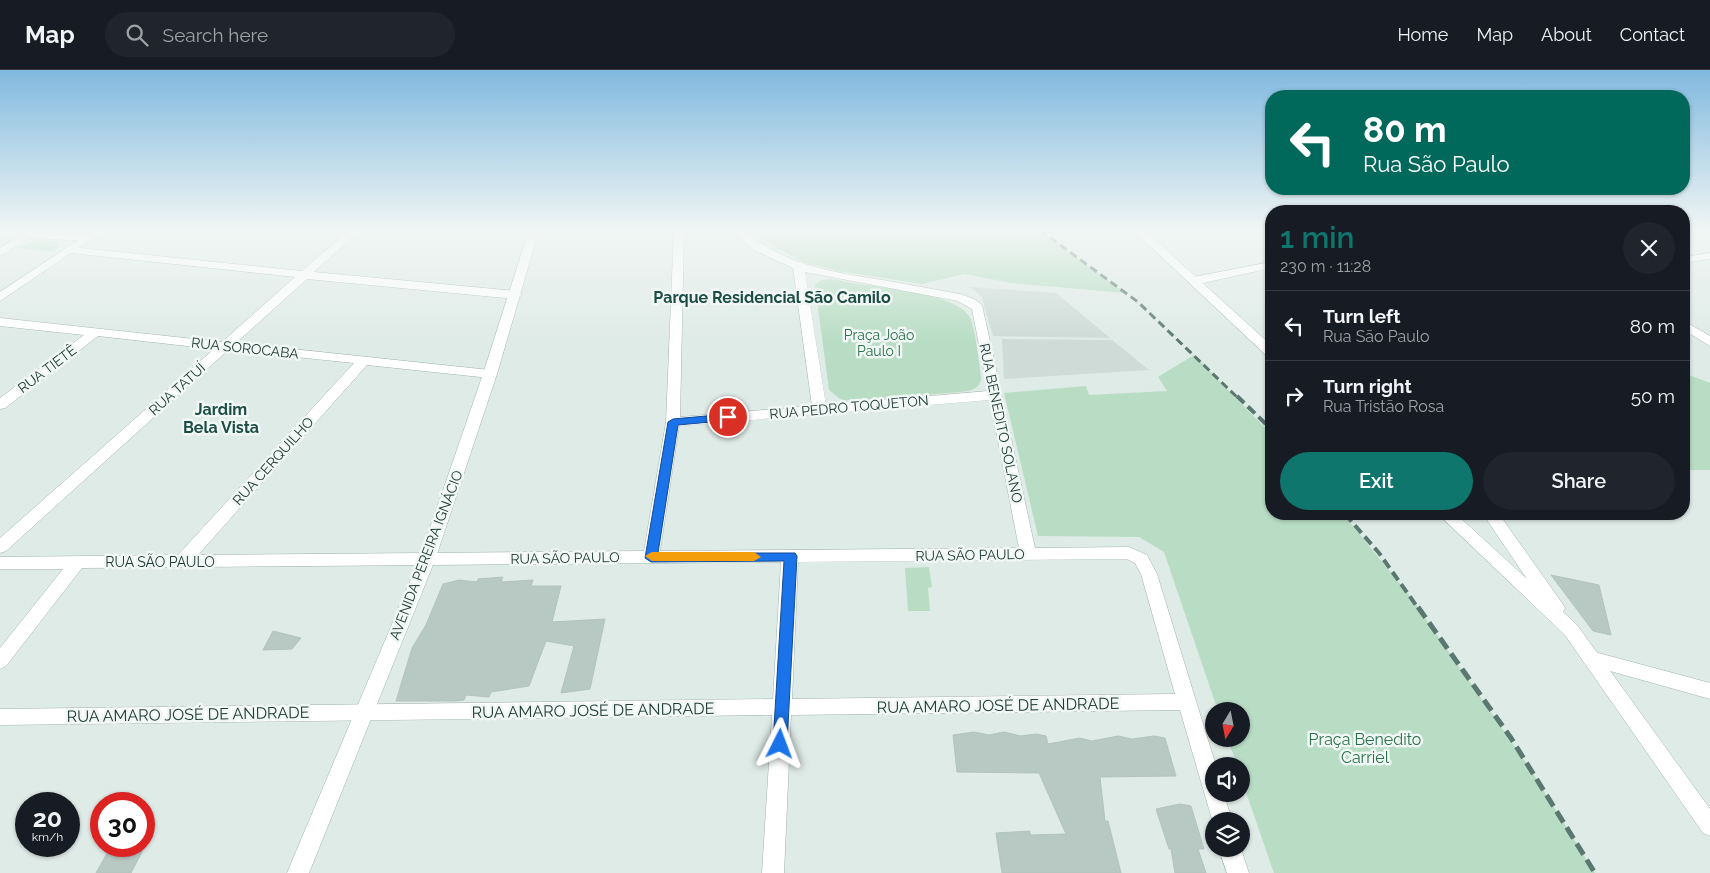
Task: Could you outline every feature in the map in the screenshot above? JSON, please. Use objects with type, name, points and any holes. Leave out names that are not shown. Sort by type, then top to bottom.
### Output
[{"type":"street","points":[[0,297],[45,267]]},
{"type":"street","points":[[234,267],[516,295]]},
{"type":"street","name":"RUA TATUÍ","points":[[0,547],[313,267]]},
{"type":"street","name":"AVENIDA PEREIRA IGNÁCIO","points":[[298,873],[427,560],[524,267]]},
{"type":"street","points":[[651,558],[673,422],[678,267]]},
{"type":"street","points":[[798,267],[820,410]]},
{"type":"street","name":"RUA BENEDITO SOLANO","points":[[805,267],[824,274],[920,289],[966,299],[980,311],[982,338],[1028,554]]},
{"type":"street","points":[[1179,267],[1265,346]]},
{"type":"street","points":[[1194,281],[1259,267]]},
{"type":"street","name":"RUA SOROCABA","points":[[0,322],[490,374]]},
{"type":"street","points":[[1690,329],[1710,329]]},
{"type":"street","points":[[1690,330],[1710,342]]},
{"type":"street","name":"RUA TIETÊ","points":[[0,405],[94,332]]},
{"type":"street","name":"RUA CERQUILHO","points":[[182,562],[364,361]]},
{"type":"street","name":"RUA PEDRO TOQUETON","points":[[673,422],[995,395]]},
{"type":"street","points":[[1453,520],[1571,630]]},
{"type":"street","points":[[1495,520],[1591,659],[1710,826]]},
{"type":"street","points":[[1476,541],[1494,541],[1505,533]]},
{"type":"street","name":"RUA SÃO PAULO","points":[[0,563],[1129,553],[1141,559],[1147,568],[1186,702]]},
{"type":"street","points":[[773,873],[790,556]]},
{"type":"street","points":[[0,662],[77,563]]},
{"type":"street","points":[[1591,659],[1710,691]]},
{"type":"street","points":[[1186,702],[1219,812]]},
{"type":"street","name":"RUA AMARO JOSÉ DE ANDRADE","points":[[0,716],[1186,702]]},
{"type":"street","points":[[1233,857],[1238,873]]},
{"type":"shaded area","points":[[970,287],[1056,293],[1110,338],[993,336],[982,297]]},
{"type":"shaded area","points":[[1002,339],[1112,340],[1149,370],[1004,379]]},
{"type":"green space","points":[[824,267],[1090,267],[1125,293],[1011,283],[964,274],[922,284]]},
{"type":"green space","name":"Praça João Paulo I","points":[[833,279],[927,295],[960,307],[969,316],[973,327],[981,376],[978,386],[972,390],[961,392],[849,401],[840,399],[829,390],[815,285],[821,280]]},
{"type":"green space","name":"Praça Benedito Carriel","points":[[1194,355],[1265,428],[1265,520],[1348,520],[1410,596],[1529,767],[1595,873],[1274,873],[1249,802],[1250,757],[1234,757],[1231,748],[1250,748],[1250,702],[1215,702],[1164,552],[1139,537],[1038,536],[1004,393],[1086,386],[1089,395],[1167,391],[1158,377]]},
{"type":"green space","points":[[1690,375],[1710,383],[1710,470],[1690,470]]},
{"type":"green space","points":[[929,567],[932,587],[928,588],[930,611],[908,611],[905,568]]},
{"type":"building","points":[[1551,575],[1599,585],[1611,635],[1593,631]]},
{"type":"building","points":[[503,577],[501,582],[533,580],[531,586],[561,586],[552,622],[605,619],[590,689],[561,693],[574,646],[546,641],[529,686],[491,692],[489,697],[466,695],[464,700],[396,701],[412,648],[426,625],[443,584],[459,580],[477,582],[478,579]]},
{"type":"building","points":[[273,631],[301,638],[292,649],[263,650]]},
{"type":"building","points":[[974,732],[989,735],[1004,732],[1021,736],[1036,734],[1046,736],[1048,744],[1080,738],[1092,741],[1118,736],[1132,739],[1154,736],[1165,738],[1176,776],[1100,777],[1105,821],[1108,821],[1121,873],[1002,873],[996,833],[1030,831],[1030,835],[1066,834],[1039,773],[957,772],[953,735]]},
{"type":"building","points":[[1180,804],[1191,806],[1204,849],[1198,849],[1206,873],[1175,873],[1171,849],[1169,849],[1156,809]]},
{"type":"building","points":[[105,857],[139,857],[131,873],[96,873]]},
{"type":"railway","points":[[1091,267],[1138,302],[1238,398]]},
{"type":"railway","points":[[1237,396],[1265,423]]},
{"type":"railway","points":[[1350,520],[1379,553],[1418,608]]},
{"type":"railway","points":[[1418,607],[1511,738],[1595,873]]},
{"type":"slow traffic","points":[[652,556],[651,558],[754,557]]},
{"type":"district","name":"Parque Residencial São Camilo","points":[[772,297]]},
{"type":"district","name":"Jardim Bela Vista","points":[[221,418]]},
{"type":"route","points":[[728,417],[673,422],[651,558],[790,556],[780,744]]}]
